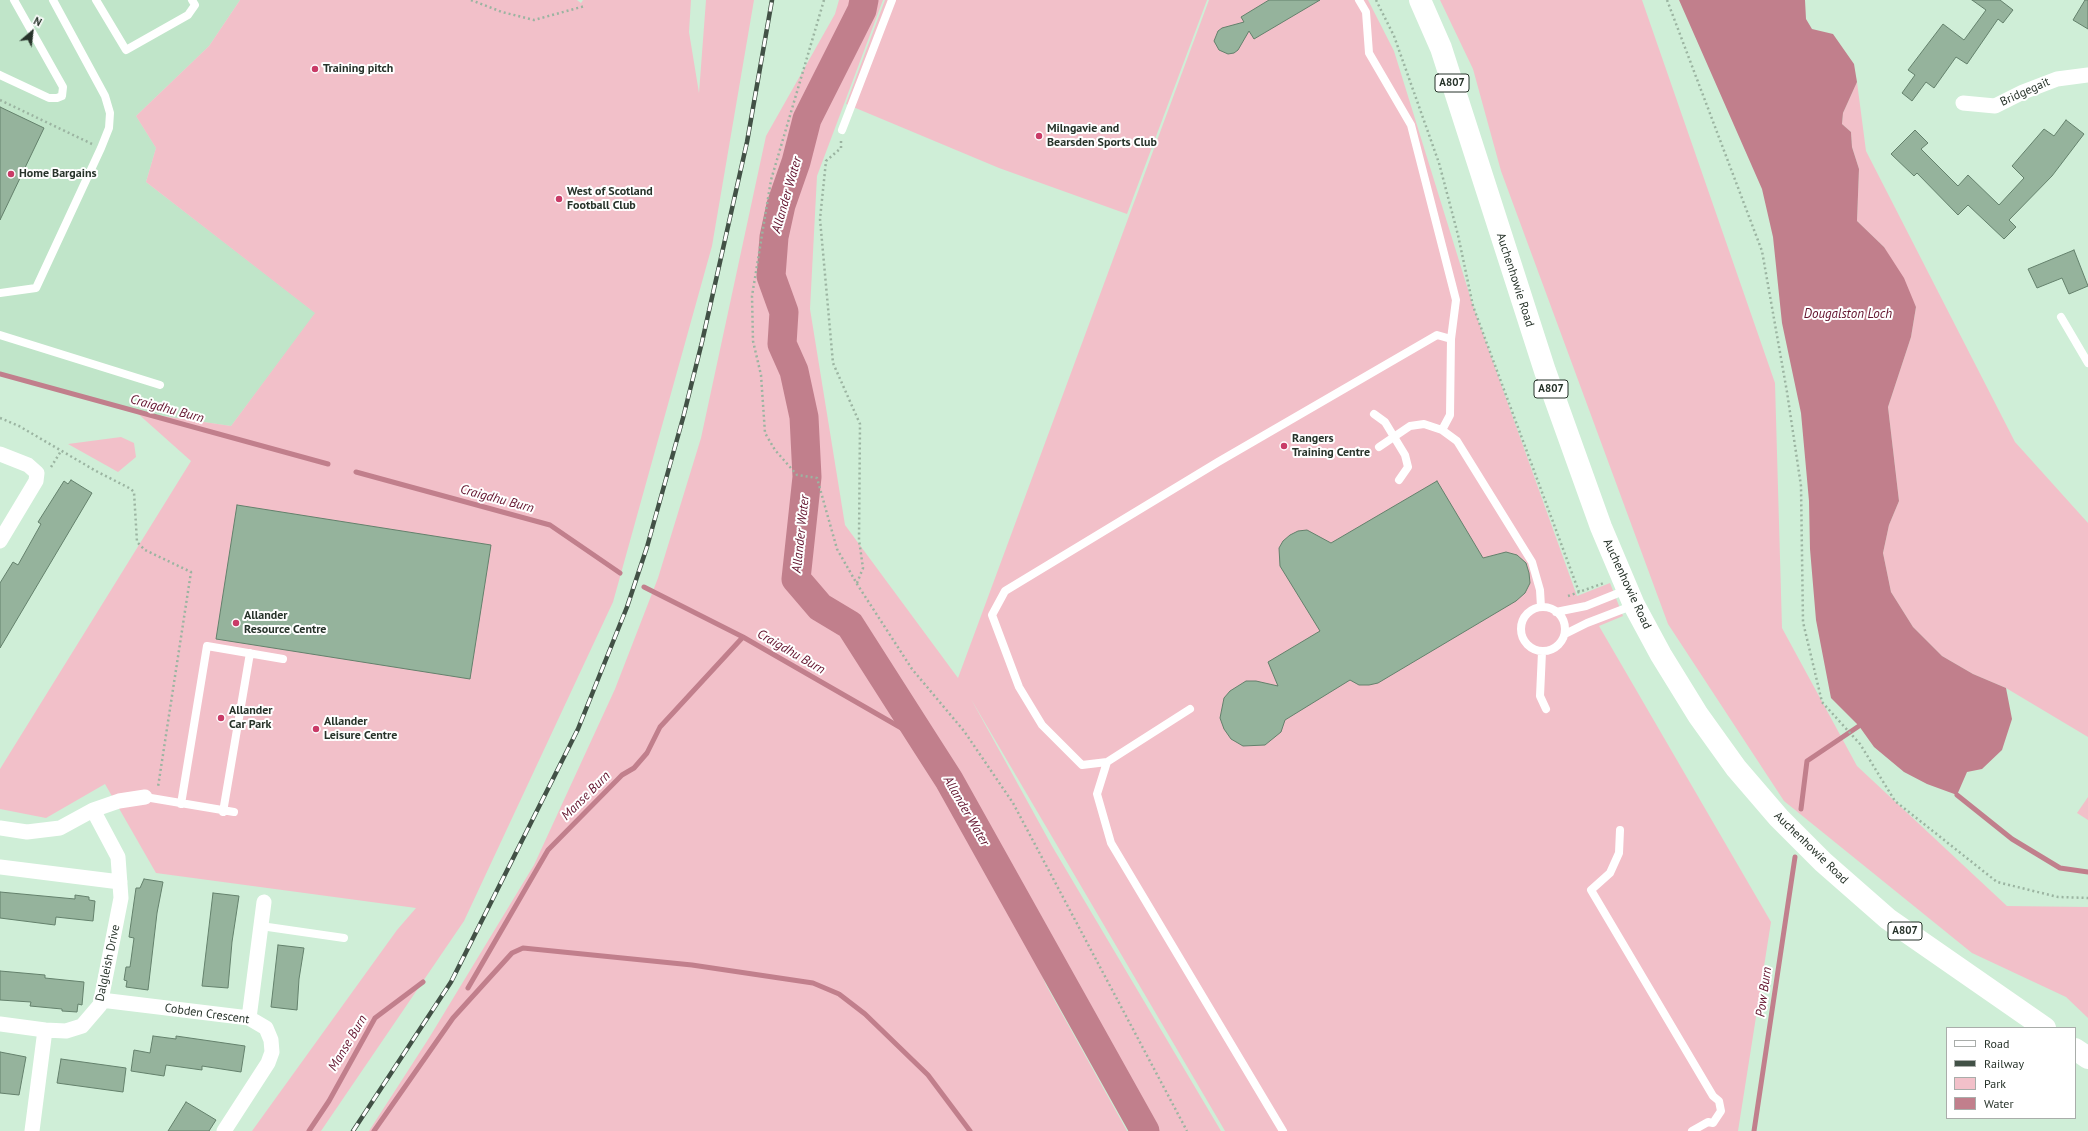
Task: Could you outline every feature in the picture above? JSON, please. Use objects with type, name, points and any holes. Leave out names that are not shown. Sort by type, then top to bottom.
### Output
[{"type":"main road","name":"Auchenhowie Road","points":[[1420,0],[1441,48],[1545,371],[1601,527],[1628,590],[1661,655],[1698,715],[1736,768],[1779,818],[1823,862],[1888,919],[2044,1027]]},
{"type":"main road","points":[[2076,1050],[2088,1058]]},
{"type":"street","name":"Bridgegait","points":[[1963,103],[1995,106],[2056,78],[2088,75]]},
{"type":"street","points":[[0,454],[28,466],[37,473],[36,481],[0,541]]},
{"type":"street","points":[[0,828],[27,832],[60,828],[93,810],[119,801],[150,798]]},
{"type":"street","name":"Dalgleish Drive","points":[[0,1024],[45,1030],[66,1031],[82,1026],[92,1017],[100,1005],[121,898],[118,857],[93,810]]},
{"type":"street","points":[[0,868],[120,882]]},
{"type":"street","points":[[249,1018],[264,902]]},
{"type":"street","name":"Cobden Crescent","points":[[101,1000],[249,1018],[266,1028],[271,1040],[272,1052],[268,1063],[224,1131]]},
{"type":"street","points":[[32,1131],[45,1030]]},
{"type":"lane","points":[[0,75],[49,98],[57,98],[62,96],[63,87],[15,0]]},
{"type":"lane","points":[[0,293],[36,288],[109,128],[110,113],[106,96],[52,0]]},
{"type":"lane","points":[[96,0],[126,50],[188,15],[196,2]]},
{"type":"lane","points":[[842,130],[892,0]]},
{"type":"lane","points":[[1359,0],[1366,12],[1369,53],[1411,125],[1456,300],[1451,339],[1450,415],[1442,430]]},
{"type":"lane","points":[[2061,317],[2088,362]]},
{"type":"lane","points":[[0,335],[160,385]]},
{"type":"lane","points":[[1190,709],[1107,762],[1082,765],[1042,725],[1018,687],[992,615],[1005,591],[1218,462],[1437,335],[1451,339]]},
{"type":"lane","points":[[1374,414],[1386,422],[1405,455],[1408,467],[1399,480]]},
{"type":"lane","points":[[1379,446],[1410,426],[1424,424],[1442,430],[1457,440],[1532,562],[1540,590],[1541,607]]},
{"type":"lane","points":[[1556,612],[1564,622],[1565,634],[1559,645],[1548,651],[1542,652],[1531,649],[1526,645],[1520,630],[1526,614],[1541,607],[1556,612],[1586,606],[1628,590]]},
{"type":"lane","points":[[1565,634],[1587,623],[1628,590]]},
{"type":"lane","points":[[181,804],[207,646],[283,659]]},
{"type":"lane","points":[[1542,652],[1540,696],[1546,709]]},
{"type":"lane","points":[[223,812],[250,653]]},
{"type":"lane","points":[[1107,762],[1097,794],[1111,843],[1283,1131]]},
{"type":"lane","points":[[150,798],[223,812],[234,812]]},
{"type":"lane","points":[[1620,830],[1619,853],[1610,874],[1591,890],[1713,1096],[1719,1101],[1721,1111],[1713,1123],[1708,1122],[1692,1131]]},
{"type":"lane","points":[[261,926],[344,938]]},
{"type":"path","points":[[471,0],[502,12],[534,20],[585,6]]},
{"type":"path","points":[[824,0],[771,180],[752,296],[753,341],[761,375],[764,433],[774,450],[797,474],[818,478],[837,549],[857,584],[912,669],[964,731],[1013,803],[1187,1131]]},
{"type":"path","points":[[1376,0],[1394,36],[1439,163],[1458,235],[1473,306],[1578,592]]},
{"type":"path","points":[[1667,0],[1762,251],[1787,392],[1801,486],[1803,622],[1822,702],[1860,744],[1895,801],[1997,882],[2058,897],[2088,898]]},
{"type":"path","points":[[0,100],[101,148]]},
{"type":"path","points":[[842,130],[841,148],[826,161],[820,219],[825,285],[834,363],[860,424],[859,540],[863,568],[857,584]]},
{"type":"path","points":[[0,418],[19,426],[96,471],[131,489],[134,492],[137,542],[145,550],[191,572],[150,798]]},
{"type":"path","points":[[1540,590],[1547,590],[1556,598],[1578,592],[1628,590]]},
{"type":"shaded area","points":[[0,0],[240,0],[209,46],[136,116],[156,148],[146,182],[316,313],[231,426],[136,412],[0,373]]},
{"type":"green space","points":[[240,0],[577,0],[581,3],[583,0],[691,0],[689,32],[699,93],[706,0],[754,0],[712,246],[613,602],[464,921],[321,1131],[252,1131],[397,930],[416,908],[156,873],[105,784],[46,818],[0,809],[0,769],[191,461],[136,412],[231,426],[315,313],[146,182],[156,148],[136,116],[209,46]]},
{"type":"green space","name":"Rangers Training Centre","points":[[839,0],[883,0],[817,176],[810,309],[845,525],[958,678],[1209,0],[1368,0],[1394,51],[1474,309],[1577,596],[1610,583],[1623,616],[1599,626],[1771,922],[1738,1131],[1225,1131],[971,699],[1052,846],[1221,1131],[1137,1131],[1001,879],[1046,985],[1127,1131],[369,1131],[429,1038],[534,865],[615,689],[658,578],[701,438],[766,136],[835,14]]},
{"type":"green space","name":"Milngavie and Bearsden Sports Club","points":[[885,0],[1207,0],[1127,214],[999,168],[846,104]]},
{"type":"green space","points":[[1440,0],[1642,0],[1775,383],[1782,628],[1857,766],[2007,906],[2088,907],[2088,1018],[2066,997],[1972,953],[1784,801],[1668,624],[1501,171],[1473,69]]},
{"type":"green space","points":[[1857,82],[1866,151],[2015,442],[2088,523],[2088,737],[2006,688],[1973,674],[1942,656],[1913,627],[1891,592],[1883,553],[1889,525],[1899,501],[1888,407],[1911,337],[1916,307],[1884,247],[1857,221],[1859,169],[1852,147],[1851,132],[1842,124],[1843,113]]},
{"type":"green space","points":[[121,437],[134,443],[136,457],[118,472],[68,444]]},
{"type":"green space","points":[[2088,797],[2088,820],[2077,813]]},
{"type":"water","name":"Dougalston Loch","points":[[1679,0],[1805,0],[1806,19],[1812,29],[1833,34],[1854,64],[1857,82],[1843,113],[1842,124],[1851,132],[1852,147],[1859,169],[1857,221],[1884,247],[1904,278],[1916,307],[1911,337],[1888,407],[1899,501],[1889,525],[1883,553],[1891,592],[1913,627],[1942,656],[1973,674],[2006,688],[2012,719],[2002,750],[1982,769],[1967,772],[1957,795],[1927,784],[1904,772],[1874,747],[1859,726],[1831,698],[1816,620],[1810,549],[1809,501],[1801,413],[1782,323],[1773,237],[1762,189]]},
{"type":"building","points":[[1269,0],[1320,0],[1254,39],[1249,31],[1238,50],[1234,53],[1228,54],[1219,50],[1214,41],[1218,31],[1222,28],[1244,22],[1241,17]]},
{"type":"building","points":[[1972,0],[2000,0],[2013,10],[2003,23],[1998,19],[1967,64],[1956,57],[1934,88],[1926,82],[1912,101],[1902,93],[1915,75],[1908,70],[1943,24],[1964,40],[1986,10]]},
{"type":"building","points":[[2085,0],[2088,0],[2088,29],[2073,20]]},
{"type":"building","name":"Home Bargains","points":[[0,107],[44,128],[0,220]]},
{"type":"building","points":[[2066,120],[2084,134],[2052,176],[2009,220],[2016,227],[2004,239],[1968,205],[1958,215],[1917,173],[1914,176],[1891,154],[1915,130],[1928,143],[1921,149],[1958,186],[1968,175],[1999,205],[2024,178],[2012,166],[2044,129],[2054,136]]},
{"type":"building","points":[[2074,250],[2088,286],[2069,294],[2062,278],[2037,288],[2028,269]]},
{"type":"building","points":[[71,480],[92,493],[0,648],[0,583],[13,562],[18,565],[41,524],[38,522],[64,481],[68,484]]},
{"type":"building","points":[[1437,481],[1483,558],[1506,552],[1517,555],[1526,563],[1530,583],[1525,593],[1516,601],[1378,683],[1359,685],[1350,680],[1285,720],[1281,732],[1265,745],[1243,746],[1231,739],[1224,729],[1220,718],[1224,698],[1230,691],[1246,681],[1256,681],[1278,686],[1268,662],[1320,631],[1280,566],[1279,548],[1283,541],[1298,531],[1307,530],[1331,543]]},
{"type":"building","points":[[237,505],[491,545],[470,679],[216,639]]},
{"type":"building","points":[[144,879],[163,882],[157,913],[148,990],[126,987],[127,981],[124,980],[126,967],[130,967],[134,938],[129,937],[136,888],[140,888]]},
{"type":"building","points":[[0,892],[75,899],[75,895],[89,897],[89,900],[95,901],[93,921],[56,917],[55,925],[0,918]]},
{"type":"building","points":[[213,893],[239,896],[232,942],[228,988],[202,986]]},
{"type":"building","points":[[278,945],[304,948],[299,979],[297,1010],[271,1007]]},
{"type":"building","points":[[0,971],[45,975],[45,978],[84,982],[82,1005],[78,1004],[77,1012],[30,1006],[31,1002],[0,1000]]},
{"type":"building","points":[[153,1036],[176,1039],[176,1036],[245,1046],[241,1072],[202,1066],[202,1070],[166,1065],[164,1076],[131,1071],[134,1050],[150,1053]]},
{"type":"building","points":[[0,1052],[26,1057],[19,1095],[0,1093]]},
{"type":"building","points":[[61,1059],[126,1068],[123,1092],[57,1083]]},
{"type":"building","points":[[186,1102],[216,1120],[209,1131],[168,1131]]},
{"type":"waterway","name":"Allander Water","points":[[864,0],[862,10],[807,119],[796,162],[781,205],[774,237],[771,276],[784,312],[782,344],[794,371],[804,417],[807,477],[796,579],[820,607],[850,625],[949,780],[1145,1131]]},
{"type":"waterway","name":"Craigdhu Burn","points":[[0,374],[328,464]]},
{"type":"waterway","name":"Craigdhu Burn","points":[[356,472],[550,525],[620,573]]},
{"type":"waterway","name":"Craigdhu Burn","points":[[644,587],[743,637],[924,741]]},
{"type":"waterway","name":"Manse Burn","points":[[468,988],[548,850],[622,775],[634,768],[647,753],[660,727],[743,637]]},
{"type":"waterway","name":"Pow Burn","points":[[1801,809],[1807,761],[1859,726]]},
{"type":"waterway","points":[[1957,795],[2012,839],[2060,868],[2088,872]]},
{"type":"waterway","name":"Pow Burn","points":[[1754,1131],[1795,857]]},
{"type":"waterway","points":[[374,1131],[453,1018],[512,953],[523,948],[692,965],[813,983],[839,994],[865,1014],[928,1075],[970,1131]]},
{"type":"waterway","name":"Manse Burn","points":[[309,1131],[329,1101],[375,1018],[423,982]]},
{"type":"railway","points":[[353,1131],[451,982],[578,729],[627,607],[647,547],[683,418],[702,342],[747,142],[772,0]]},
{"type":"place","name":"Training pitch","points":[[315,69]]},
{"type":"place","name":"Milngavie and Bearsden Sports Club","points":[[1039,136]]},
{"type":"place","name":"Home Bargains","points":[[11,174]]},
{"type":"place","name":"West of Scotland Football Club","points":[[559,199]]},
{"type":"place","name":"Rangers Training Centre","points":[[1284,446]]},
{"type":"place","name":"Allander Resource Centre","points":[[236,623]]},
{"type":"place","name":"Allander Car Park","points":[[221,718]]},
{"type":"place","name":"Allander Leisure Centre","points":[[316,729]]}]
